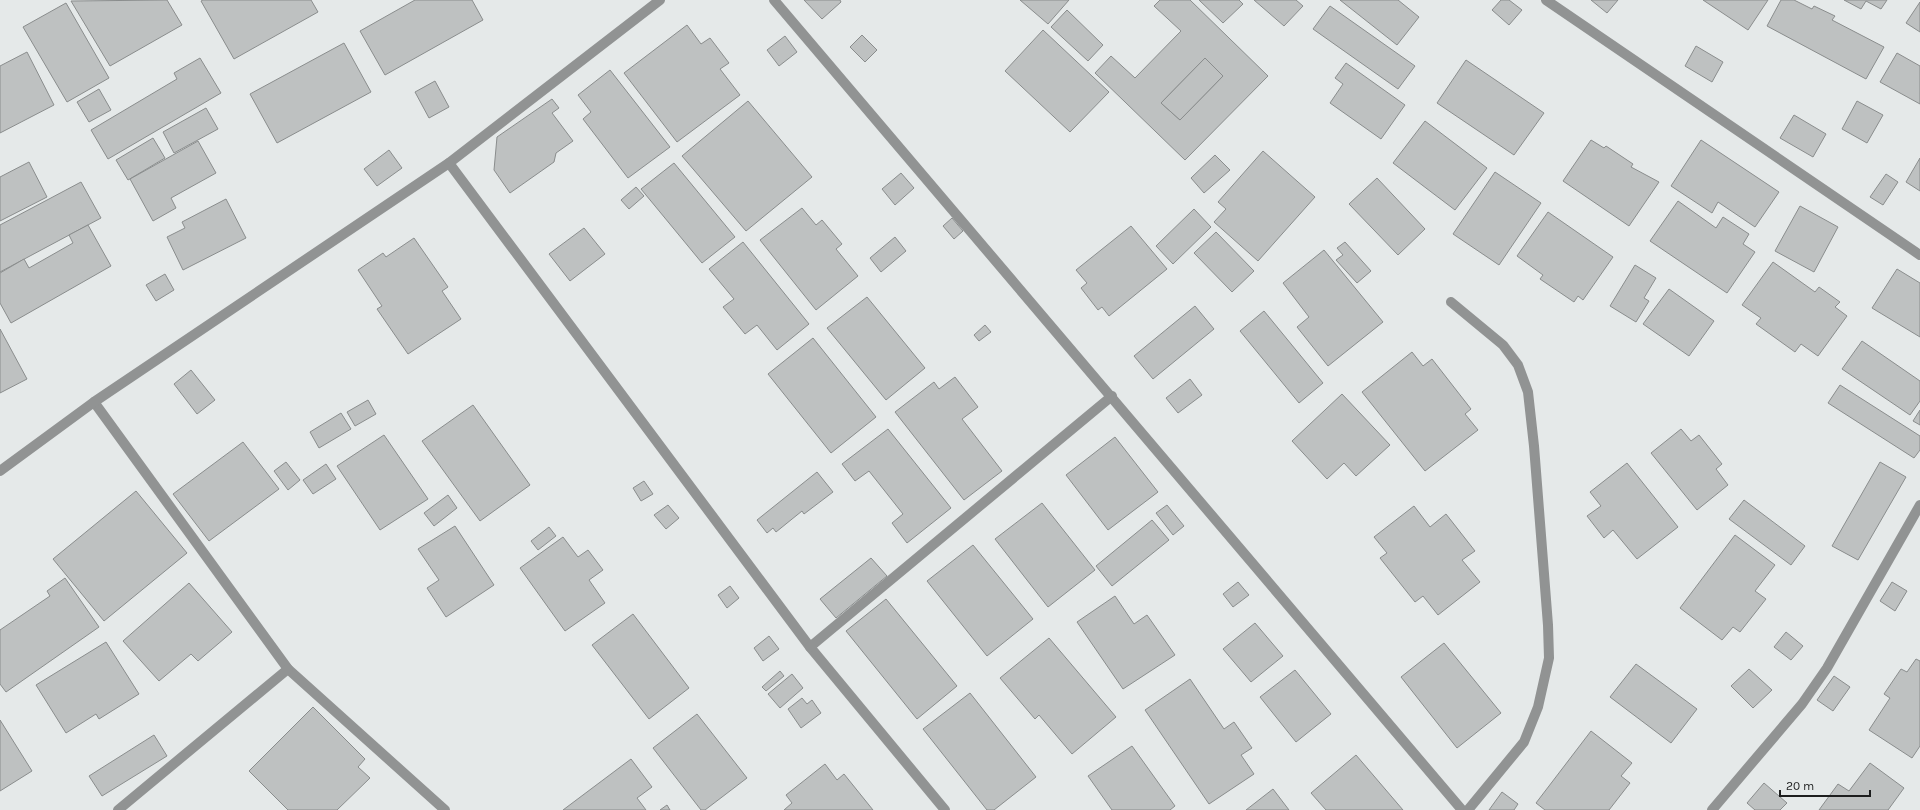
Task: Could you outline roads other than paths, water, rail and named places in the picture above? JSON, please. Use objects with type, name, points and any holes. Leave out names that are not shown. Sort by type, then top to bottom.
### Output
[{"type":"street","points":[[0,471],[94,402],[449,163],[660,0]]},
{"type":"street","points":[[774,0],[1112,396],[1462,810]]},
{"type":"street","points":[[1546,0],[1920,255]]},
{"type":"street","points":[[449,163],[810,647],[944,809]]},
{"type":"street","points":[[1451,302],[1502,345],[1518,365],[1528,392],[1534,446],[1548,625],[1549,658],[1538,707],[1524,742],[1468,810]]},
{"type":"street","points":[[810,647],[1112,396]]},
{"type":"street","points":[[94,402],[288,669],[445,810]]},
{"type":"street","points":[[1712,810],[1802,704],[1828,668],[1920,505]]},
{"type":"street","points":[[118,810],[288,669]]}]
